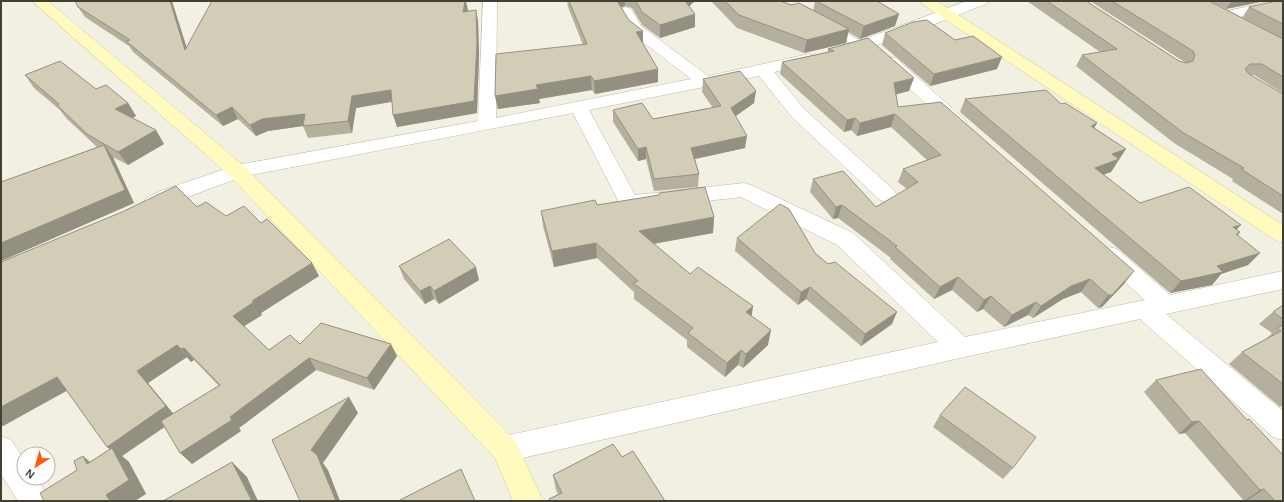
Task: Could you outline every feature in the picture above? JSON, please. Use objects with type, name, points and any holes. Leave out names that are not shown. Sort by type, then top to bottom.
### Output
[{"type":"street","points":[[38,1],[237,171],[505,449],[528,501]]},
{"type":"street","points":[[487,125],[490,1]]},
{"type":"street","points":[[927,1],[1283,235]]},
{"type":"street","points":[[136,212],[167,196],[237,171],[487,125],[763,70],[865,44],[981,1]]},
{"type":"street","points":[[1224,16],[1283,3]]},
{"type":"street","points":[[1210,9],[1244,26]]},
{"type":"street","points":[[626,12],[635,29],[704,81]]},
{"type":"street","points":[[865,44],[969,132]]},
{"type":"street","points":[[763,70],[798,113],[887,195]]},
{"type":"street","points":[[578,106],[629,203],[744,190],[845,239],[960,348]]},
{"type":"street","points":[[1094,242],[1155,307],[1283,428]]},
{"type":"street","points":[[505,449],[960,348],[1283,280]]},
{"type":"street","points":[[1,449],[35,501]]},
{"type":"lane","points":[[822,23],[865,44]]},
{"type":"building","points":[[75,1],[170,1],[185,50],[212,1],[465,1],[463,12],[476,10],[477,43],[474,101],[393,115],[391,90],[352,96],[348,121],[303,126],[305,114],[262,119],[250,125],[232,107],[216,115],[126,41],[130,40],[78,7]]},
{"type":"building","points":[[569,1],[617,1],[629,20],[643,31],[636,32],[658,69],[594,81],[591,76],[536,85],[538,89],[495,96],[496,54],[587,44]]},
{"type":"building","points":[[636,1],[685,1],[695,14],[660,25],[642,12]]},
{"type":"building","points":[[725,1],[780,1],[791,5],[799,3],[849,29],[807,40],[739,15]]},
{"type":"building","points":[[816,1],[877,1],[899,14],[864,26]]},
{"type":"building","points":[[1047,1],[1086,1],[1179,61],[1186,63],[1193,61],[1195,55],[1193,51],[1112,1],[1209,1],[1283,39],[1283,77],[1262,64],[1250,64],[1245,69],[1249,74],[1283,94],[1283,196],[1241,169],[1244,168],[1182,132],[1082,55],[1117,49]]},
{"type":"building","points":[[1276,1],[1283,1],[1283,24],[1249,7]]},
{"type":"building","points":[[927,20],[955,40],[973,36],[1002,57],[934,74],[885,33],[913,22]]},
{"type":"building","points":[[868,38],[914,78],[894,83],[898,107],[941,102],[1134,271],[1112,295],[1108,295],[1090,279],[1071,286],[1041,306],[1036,302],[1012,315],[991,296],[984,300],[958,277],[940,287],[895,247],[897,246],[842,205],[836,207],[813,179],[843,171],[876,207],[918,182],[903,169],[941,155],[895,114],[860,123],[855,118],[847,120],[782,62],[834,51],[828,49]]},
{"type":"building","points":[[60,61],[96,89],[106,85],[128,103],[115,109],[156,130],[118,152],[87,134],[57,105],[59,104],[25,75]]},
{"type":"building","points":[[740,71],[756,91],[731,108],[747,136],[691,148],[699,174],[654,179],[646,147],[638,149],[613,110],[642,103],[653,119],[721,106],[703,79]]},
{"type":"building","points":[[1046,90],[1061,104],[1065,103],[1097,123],[1091,126],[1126,149],[1112,154],[1119,159],[1095,168],[1140,203],[1189,187],[1241,225],[1233,227],[1240,232],[1236,234],[1260,253],[1217,266],[1223,272],[1181,281],[965,99]]},
{"type":"building","points":[[104,145],[125,190],[1,243],[1,182]]},
{"type":"building","points":[[176,186],[197,207],[206,202],[226,216],[244,206],[261,223],[267,219],[312,263],[252,301],[254,302],[233,316],[269,350],[290,335],[300,344],[321,323],[391,344],[367,378],[309,358],[230,417],[232,420],[180,453],[161,421],[220,385],[184,348],[181,349],[177,345],[137,371],[166,406],[107,447],[57,377],[1,407],[1,262],[122,212]]},
{"type":"building","points":[[705,187],[714,217],[639,231],[690,274],[698,267],[753,306],[746,312],[771,330],[746,354],[741,350],[727,363],[688,333],[693,328],[633,283],[638,281],[596,243],[552,251],[541,211],[595,200],[597,205],[659,195],[659,193]]},
{"type":"building","points":[[780,204],[789,209],[815,253],[828,264],[835,262],[897,312],[865,334],[810,287],[801,292],[737,238]]},
{"type":"building","points":[[449,239],[476,267],[434,291],[430,286],[420,291],[399,266]]},
{"type":"building","points":[[1283,305],[1283,319],[1273,312]]},
{"type":"building","points":[[1283,325],[1283,384],[1242,352],[1281,331],[1277,328]]},
{"type":"building","points":[[1201,369],[1247,420],[1249,419],[1283,455],[1283,501],[1275,501],[1264,489],[1260,490],[1199,421],[1192,422],[1156,380]]},
{"type":"building","points":[[965,387],[1036,437],[1013,468],[940,415]]},
{"type":"building","points":[[349,397],[311,450],[317,455],[336,501],[300,501],[272,440]]},
{"type":"building","points":[[613,444],[622,457],[633,451],[665,501],[550,501],[549,499],[562,493],[553,475]]},
{"type":"building","points":[[112,448],[129,480],[106,495],[110,501],[44,501],[40,493],[51,486],[56,486],[56,483],[77,470],[74,461],[83,456],[87,464]]},
{"type":"building","points":[[232,462],[252,501],[163,501]]},
{"type":"building","points":[[461,469],[475,501],[398,501]]}]
